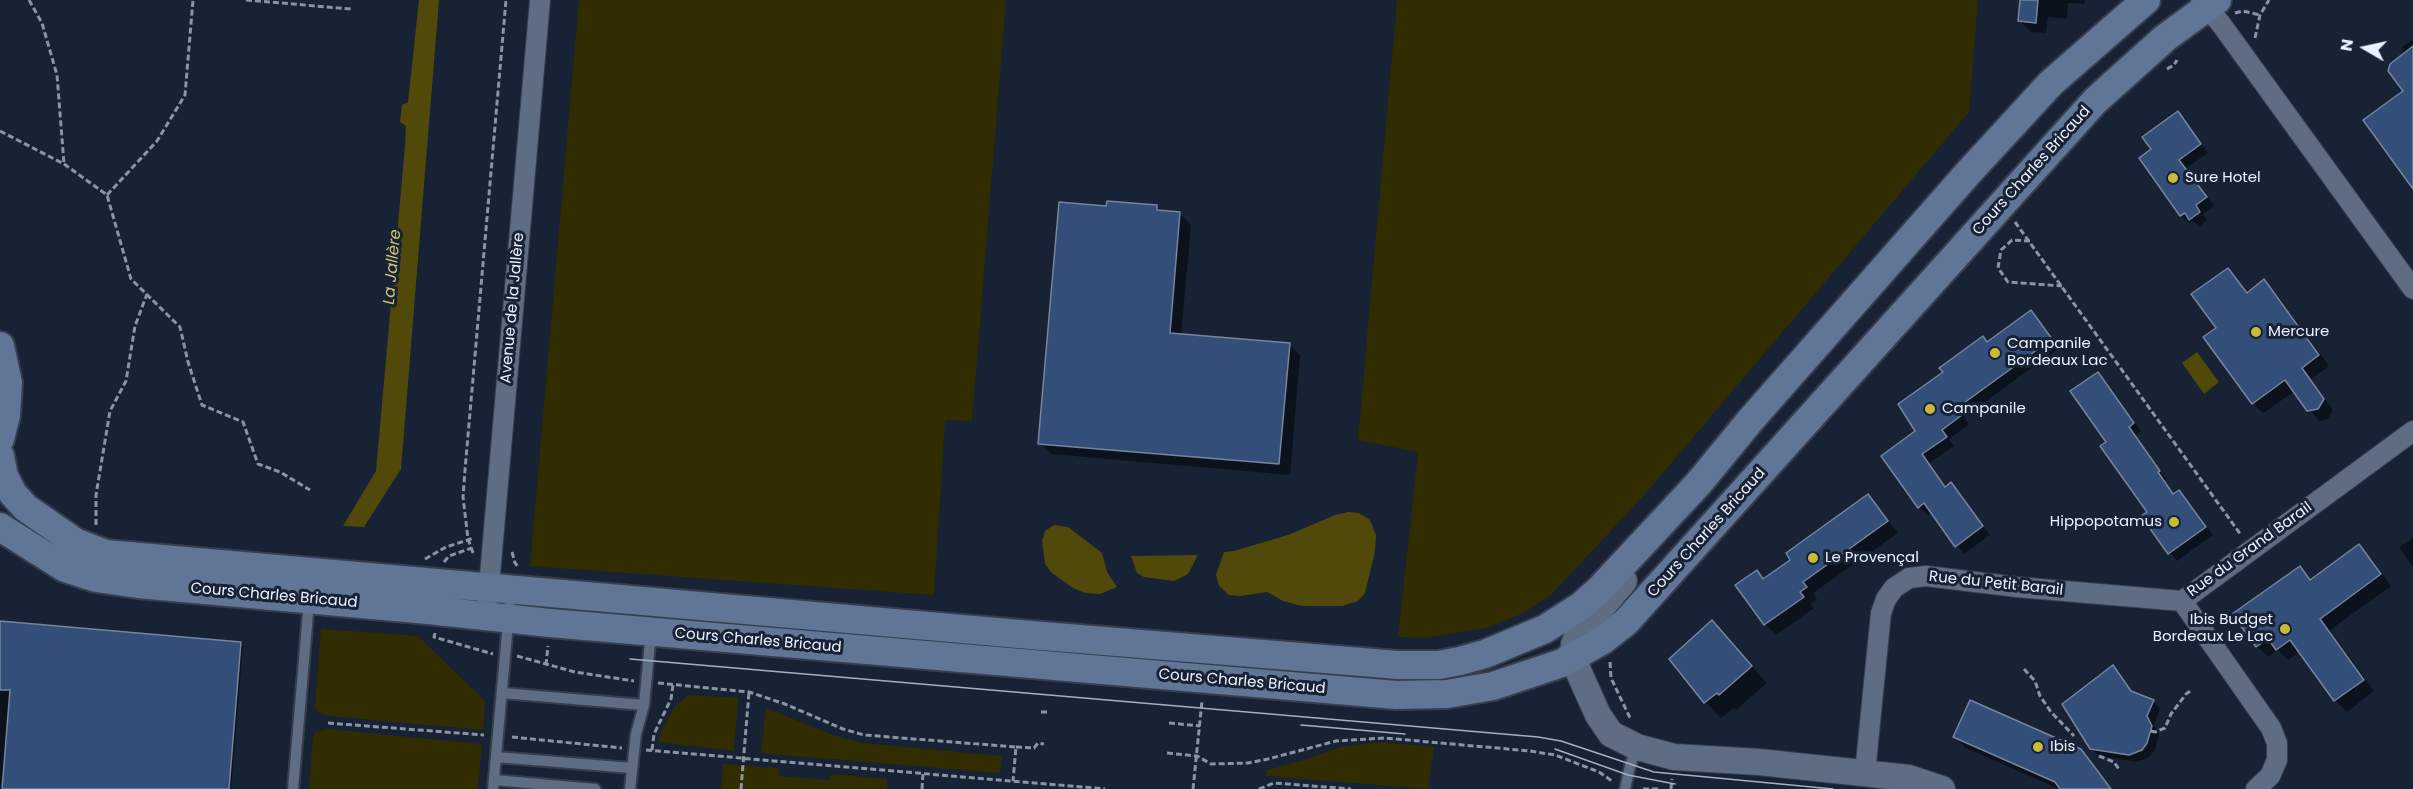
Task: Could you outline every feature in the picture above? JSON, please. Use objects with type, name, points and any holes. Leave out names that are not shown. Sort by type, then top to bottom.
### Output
[{"type":"main road","name":"Cours Charles Bricaud","points":[[0,456],[8,485],[26,508],[75,542],[96,550],[117,555],[438,597],[497,617],[1196,679],[1425,695],[1493,686],[1538,673],[1576,640],[1598,591],[1698,484],[1748,423],[1969,172],[2051,83],[2146,0]]},
{"type":"main road","name":"Cours Charles Bricaud","points":[[0,527],[65,568],[96,578],[309,600],[438,597],[500,589],[1418,666],[1449,663],[1485,654],[1545,629],[1576,640],[1603,640],[1634,613],[1722,518],[2001,203],[2095,101],[2208,2]]},
{"type":"main road","points":[[0,346],[8,383],[6,415],[0,438]]},
{"type":"street","name":"Avenue de la Jallère","points":[[497,617],[500,589],[493,537],[540,0]]},
{"type":"street","points":[[2208,2],[2252,67],[2413,289]]},
{"type":"street","name":"Rue du Grand Barail","points":[[2256,789],[2270,776],[2277,760],[2277,743],[2271,728],[2182,601],[2413,431]]},
{"type":"street","name":"Rue du Petit Barail","points":[[1864,773],[1881,613],[1886,599],[1894,588],[1909,578],[1926,576],[2182,601]]},
{"type":"street","points":[[1576,640],[1598,715],[1611,734],[1637,747],[1674,757],[1760,762],[1909,778],[1942,789]]},
{"type":"lane","points":[[293,789],[309,600]]},
{"type":"lane","points":[[497,617],[505,656],[494,784],[595,789]]},
{"type":"lane","points":[[630,789],[634,749],[644,705],[651,632]]},
{"type":"lane","points":[[502,693],[644,705]]},
{"type":"lane","points":[[1626,788],[1630,766],[1637,747]]},
{"type":"lane","points":[[496,757],[632,768]]},
{"type":"path","points":[[29,0],[42,23],[57,75],[64,164]]},
{"type":"path","points":[[107,195],[157,141],[185,95],[193,0]]},
{"type":"path","points":[[246,0],[351,9]]},
{"type":"path","points":[[474,556],[468,539],[463,497],[506,0]]},
{"type":"path","points":[[2252,67],[2257,26],[2269,0]]},
{"type":"path","points":[[0,131],[64,164],[107,195],[131,279],[180,327],[188,362],[202,405],[243,422],[258,464],[280,472],[310,490]]},
{"type":"path","points":[[2011,219],[2030,241],[2252,549]]},
{"type":"path","points":[[2030,241],[2012,240],[2001,250],[1998,268],[2008,282],[2062,286]]},
{"type":"path","points":[[96,550],[96,495],[110,411],[126,381],[135,326],[147,294]]},
{"type":"path","points":[[493,537],[468,539],[446,547],[419,564],[441,565],[434,638],[489,654],[517,656],[575,672],[646,682],[749,692],[864,735],[1034,748],[1038,743],[1044,744]]},
{"type":"path","points":[[2024,669],[2035,681],[2040,696],[2050,712],[2074,736]]},
{"type":"path","points":[[1193,789],[1202,700],[1196,690],[1196,679]]},
{"type":"path","points":[[652,750],[654,734],[672,699],[673,685]]},
{"type":"path","points":[[2151,731],[2156,732],[2165,728],[2171,714],[2186,694],[2192,690]]},
{"type":"path","points":[[741,789],[749,692]]},
{"type":"path","points":[[1041,712],[1047,712]]},
{"type":"path","points":[[328,723],[1105,789]]},
{"type":"path","points":[[1169,723],[1200,726]]},
{"type":"path","points":[[1167,753],[1197,756],[1211,764],[1248,763],[1336,741],[1385,738],[1530,751],[1555,756],[1599,772],[1626,788]]},
{"type":"path","points":[[1013,781],[1017,747]]},
{"type":"path","points":[[2099,756],[2114,762],[2120,771]]},
{"type":"path","points":[[922,789],[923,772]]},
{"type":"path","points":[[1260,789],[1274,783],[1351,789]]},
{"type":"path","points":[[1643,789],[1659,789]]},
{"type":"shaded area","points":[[419,0],[439,0],[401,469],[364,527],[343,526],[376,471],[405,146],[406,126],[400,122],[402,105],[408,102]]},
{"type":"shaded area","points":[[579,0],[1006,0],[972,421],[945,420],[934,595],[530,566]]},
{"type":"shaded area","points":[[1397,0],[1978,0],[1969,112],[1646,493],[1550,596],[1519,615],[1486,628],[1425,638],[1398,637],[1418,452],[1358,440]]},
{"type":"shaded area","points":[[2197,352],[2219,382],[2204,394],[2182,363]]},
{"type":"shaded area","points":[[1348,512],[1359,513],[1370,520],[1376,535],[1375,552],[1365,593],[1358,601],[1342,606],[1302,606],[1283,601],[1267,592],[1240,596],[1229,595],[1219,586],[1216,575],[1224,552],[1288,535],[1335,515]]},
{"type":"shaded area","points":[[1054,525],[1068,527],[1102,553],[1107,572],[1117,587],[1100,594],[1085,593],[1073,588],[1052,573],[1045,564],[1042,541],[1045,531]]},
{"type":"shaded area","points":[[1198,555],[1188,574],[1174,581],[1144,577],[1137,573],[1131,556]]},
{"type":"shaded area","points":[[321,629],[418,636],[485,701],[483,730],[329,716],[319,713],[315,708]]},
{"type":"shaded area","points":[[689,695],[738,698],[734,751],[659,742],[660,733],[675,706]]},
{"type":"shaded area","points":[[766,708],[833,735],[862,743],[1002,756],[1000,773],[761,753]]},
{"type":"shaded area","points":[[327,729],[482,744],[478,789],[309,789],[313,737],[315,733]]},
{"type":"shaded area","points":[[1379,742],[1434,747],[1428,789],[1266,776],[1267,770],[1340,747]]},
{"type":"shaded area","points":[[723,764],[779,768],[779,776],[830,780],[831,774],[887,779],[887,789],[721,789]]},
{"type":"building","points":[[2020,0],[2038,0],[2036,23],[2018,21]]},
{"type":"building","points":[[2413,46],[2413,189],[2363,120],[2403,91],[2388,71],[2390,64]]},
{"type":"building","name":"Sure Hotel","points":[[2178,111],[2201,144],[2179,160],[2207,197],[2196,205],[2200,212],[2189,220],[2185,213],[2180,216],[2139,158],[2151,149],[2142,137]]},
{"type":"building","points":[[1107,201],[1157,205],[1157,210],[1180,212],[1170,333],[1290,343],[1279,464],[1038,444],[1059,202],[1106,206]]},
{"type":"building","name":"Mercure","points":[[2228,268],[2247,293],[2264,279],[2319,355],[2302,368],[2324,399],[2318,409],[2307,411],[2285,380],[2252,404],[2203,337],[2216,328],[2191,294]]},
{"type":"building","points":[[2031,310],[2052,339],[1957,408],[1962,415],[1942,430],[1947,437],[1922,454],[1945,487],[1951,482],[1983,526],[1955,547],[1924,503],[1918,508],[1881,456],[1915,431],[1898,404],[1943,372],[1939,368],[1983,336],[1987,342]]},
{"type":"building","points":[[2098,372],[2134,423],[2129,427],[2173,494],[2179,490],[2206,527],[2168,554],[2141,516],[2147,512],[2100,446],[2106,442],[2070,391]]},
{"type":"building","name":"Le Provençal","points":[[1868,494],[1888,521],[1803,582],[1807,587],[1800,592],[1804,597],[1764,625],[1735,585],[1757,570],[1763,579],[1790,560],[1786,553]]},
{"type":"building","name":"Ibis Budget Bordeaux Le Lac","points":[[2359,544],[2381,574],[2320,619],[2364,680],[2334,701],[2290,640],[2276,650],[2268,639],[2256,647],[2232,614],[2300,566],[2310,580]]},
{"type":"building","points":[[1712,620],[1752,666],[1719,695],[1717,693],[1704,703],[1669,659]]},
{"type":"building","points":[[0,621],[241,642],[229,789],[2,789],[10,690],[0,690]]},
{"type":"building","points":[[2113,665],[2131,691],[2154,700],[2147,716],[2152,726],[2147,743],[2142,750],[2129,755],[2090,749],[2062,704]]},
{"type":"building","name":"Ibis","points":[[1970,700],[2081,749],[2111,789],[2060,789],[2055,782],[1953,737]]},
{"type":"tram line","points":[[630,659],[1538,737],[1561,741],[1654,772],[1833,789]]},
{"type":"tram line","points":[[1301,725],[1405,734]]},
{"type":"tram line","points":[[1555,749],[1628,775],[1675,784]]},
{"type":"place","name":"Sure Hotel","points":[[2173,178]]},
{"type":"place","name":"Mercure","points":[[2256,332]]},
{"type":"place","name":"Campanile Bordeaux Lac","points":[[1995,353]]},
{"type":"place","name":"Campanile","points":[[1930,409]]},
{"type":"place","name":"Hippopotamus","points":[[2174,522]]},
{"type":"place","name":"Le Provençal","points":[[1813,558]]},
{"type":"place","name":"Ibis Budget Bordeaux Le Lac","points":[[2285,629]]},
{"type":"place","name":"Ibis","points":[[2038,747]]},
{"type":"water label","name":"La Jallère","points":[[393,267]]}]
